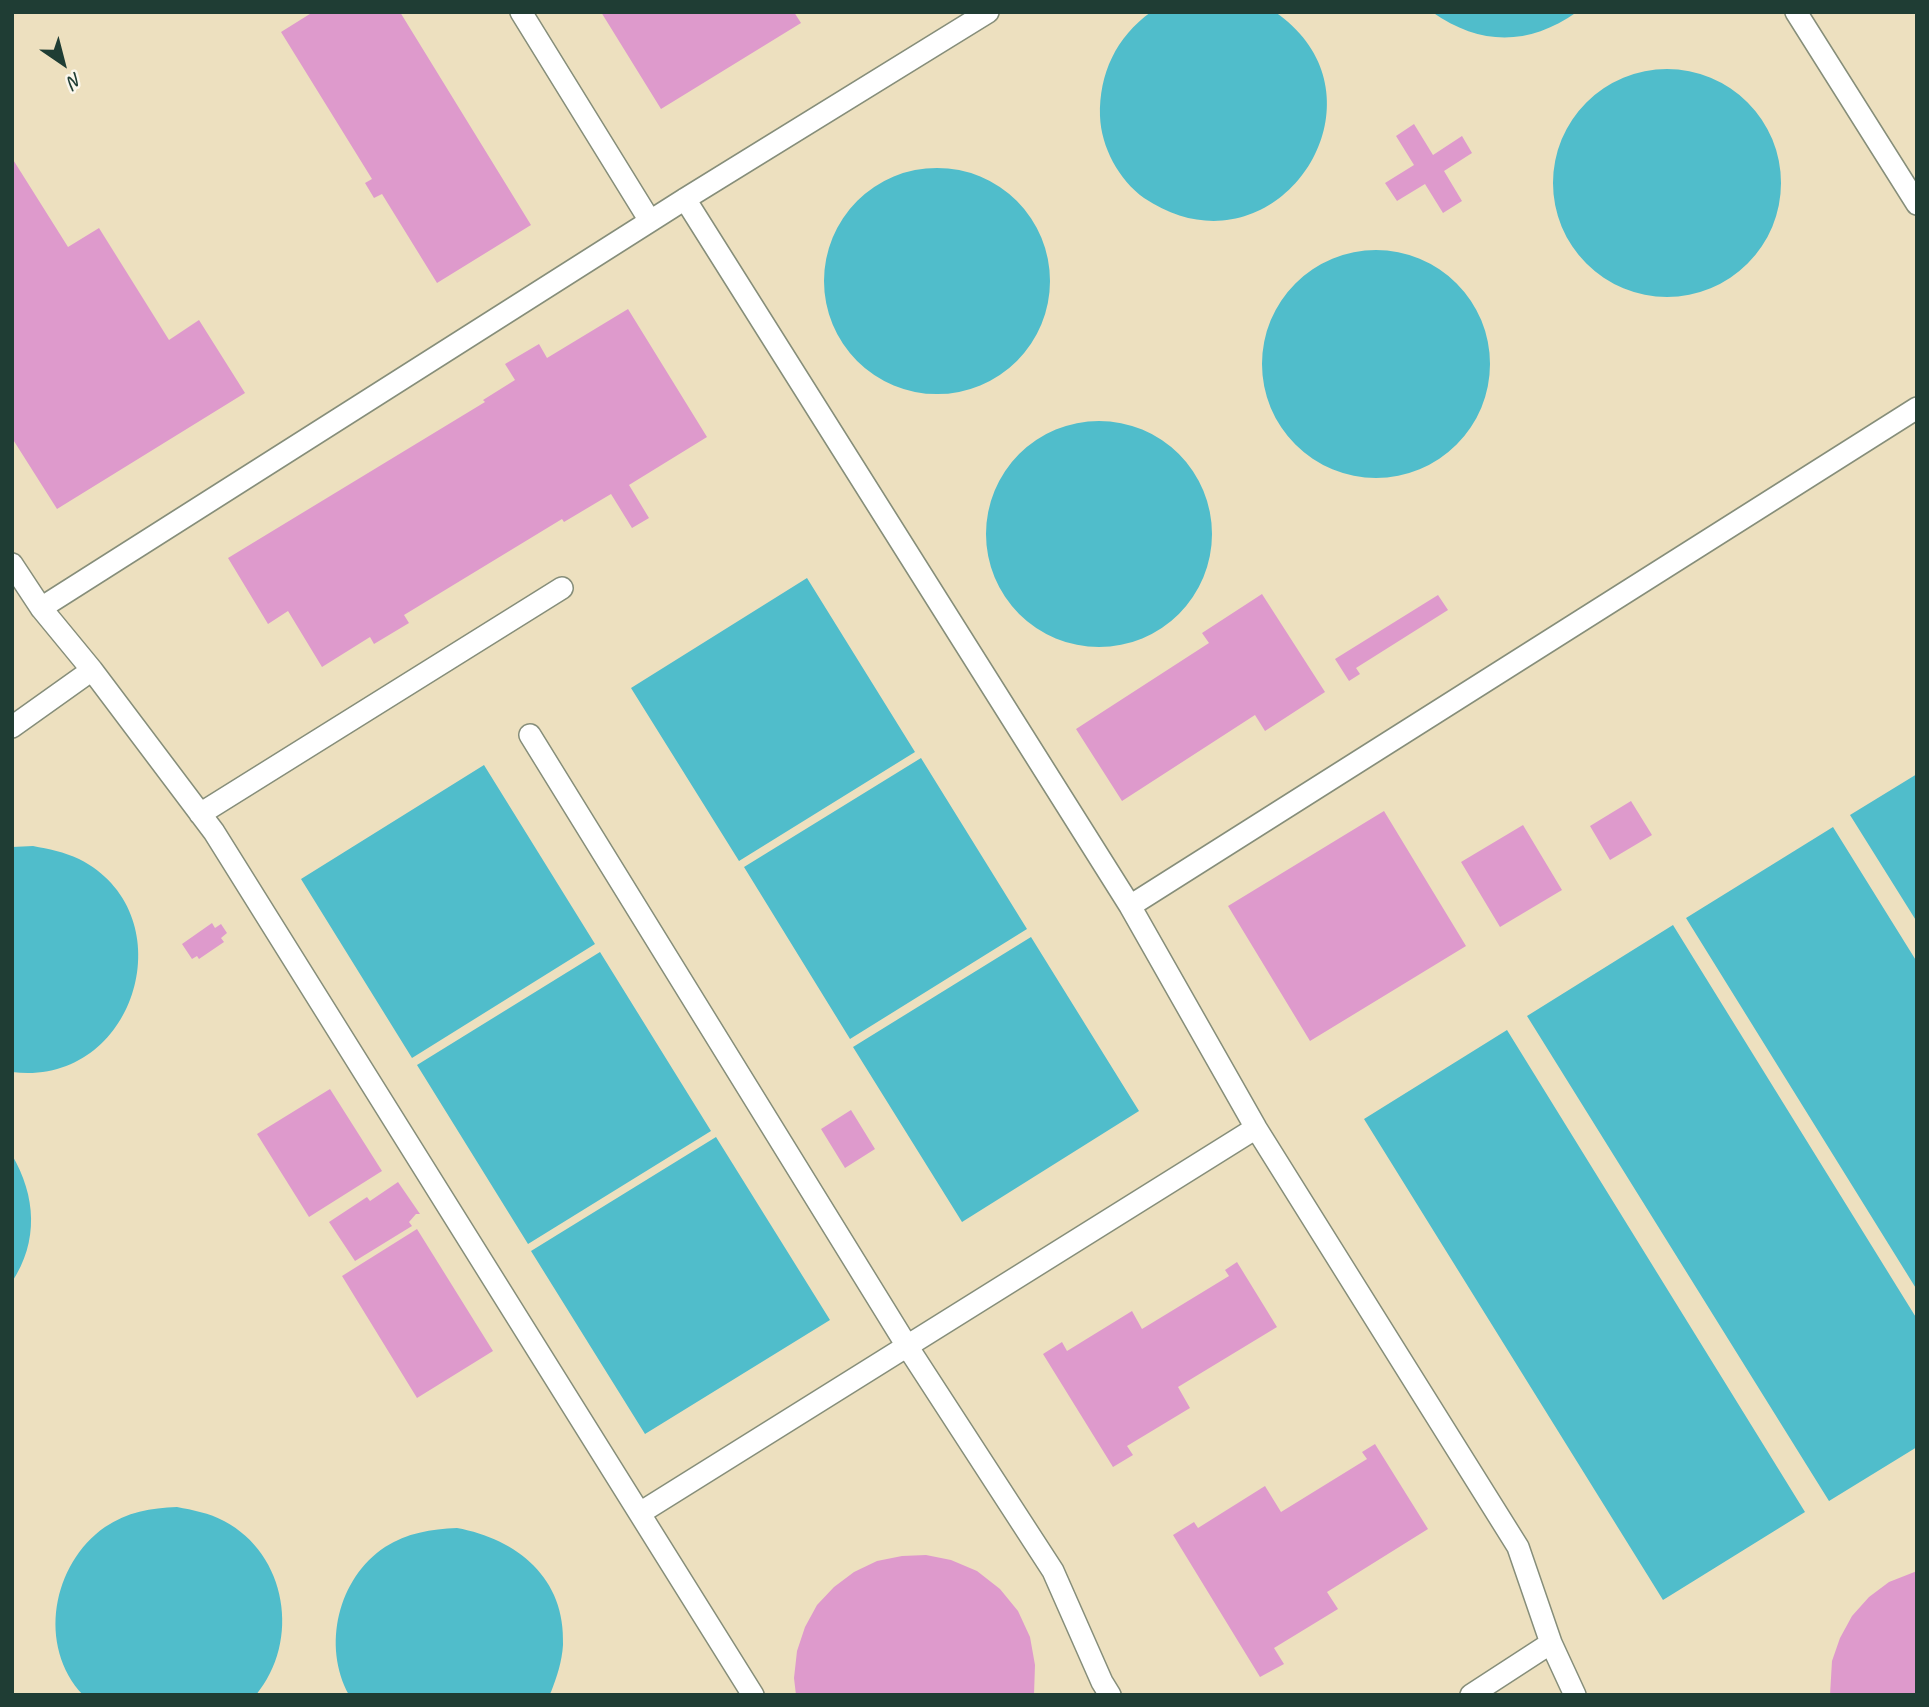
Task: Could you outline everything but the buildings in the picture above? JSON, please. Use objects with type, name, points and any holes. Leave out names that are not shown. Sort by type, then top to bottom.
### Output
[{"type":"lane","points":[[521,12],[650,221]]},
{"type":"lane","points":[[1796,12],[1917,204]]},
{"type":"lane","points":[[41,608],[650,221],[983,14]]},
{"type":"lane","points":[[685,199],[1130,906],[1256,1128],[1518,1547],[1551,1643],[1575,1695]]},
{"type":"lane","points":[[1130,906],[1917,408]]},
{"type":"lane","points":[[12,564],[41,608],[92,670],[214,832],[753,1695]]},
{"type":"lane","points":[[200,814],[562,588]]},
{"type":"lane","points":[[12,727],[92,670]]},
{"type":"lane","points":[[530,735],[907,1346],[1053,1571],[1101,1682],[1110,1695]]},
{"type":"lane","points":[[640,1513],[1256,1128]]},
{"type":"lane","points":[[1471,1695],[1551,1643]]},
{"type":"water","points":[[1151,12],[1275,12],[1311,48],[1326,90],[1323,132],[1306,170],[1276,200],[1237,218],[1192,219],[1144,198],[1119,172],[1108,151],[1101,128],[1100,100],[1106,71],[1119,45]]},
{"type":"water","points":[[1432,12],[1577,12],[1541,31],[1504,38],[1468,31]]},
{"type":"water","points":[[1667,69],[1700,74],[1721,83],[1739,95],[1755,111],[1776,150],[1781,183],[1776,216],[1767,237],[1755,255],[1739,271],[1700,292],[1667,297],[1634,292],[1613,283],[1595,271],[1579,255],[1558,216],[1553,183],[1558,150],[1567,129],[1579,111],[1595,95],[1634,74]]},
{"type":"water","points":[[948,168],[970,172],[990,181],[1009,193],[1025,209],[1046,248],[1050,281],[1046,314],[1042,324],[1025,353],[1009,369],[970,390],[926,394],[904,390],[884,381],[865,369],[849,353],[828,314],[824,270],[828,248],[837,228],[849,209],[865,193],[904,172]]},
{"type":"water","points":[[1376,250],[1409,255],[1430,264],[1448,276],[1464,292],[1485,331],[1490,364],[1485,397],[1476,418],[1464,436],[1448,452],[1409,473],[1376,478],[1343,473],[1322,464],[1304,452],[1288,436],[1267,397],[1262,364],[1267,331],[1276,310],[1288,292],[1304,276],[1343,255]]},
{"type":"water","points":[[1110,421],[1132,425],[1152,434],[1171,446],[1187,462],[1208,501],[1212,534],[1208,567],[1204,577],[1187,606],[1171,622],[1132,643],[1088,647],[1066,643],[1046,634],[1027,622],[1011,606],[990,567],[986,523],[990,501],[999,481],[1011,462],[1027,446],[1066,425]]},
{"type":"water","points":[[807,578],[915,752],[739,861],[631,688]]},
{"type":"water","points":[[921,758],[1027,929],[850,1039],[744,867]]},
{"type":"water","points":[[484,765],[595,944],[412,1058],[301,879]]},
{"type":"water","points":[[1917,774],[1917,922],[1850,815]]},
{"type":"water","points":[[1833,827],[1917,962],[1917,1290],[1686,918]]},
{"type":"water","points":[[33,846],[79,859],[113,885],[132,918],[138,955],[133,992],[116,1026],[90,1053],[55,1070],[12,1072],[12,847]]},
{"type":"water","points":[[1673,925],[1917,1319],[1917,1447],[1829,1501],[1527,1016]]},
{"type":"water","points":[[1031,937],[1139,1111],[962,1222],[853,1047]]},
{"type":"water","points":[[600,952],[711,1131],[528,1244],[417,1065]]},
{"type":"water","points":[[1507,1030],[1805,1512],[1663,1600],[1364,1119]]},
{"type":"water","points":[[716,1137],[830,1320],[645,1434],[531,1251]]},
{"type":"water","points":[[12,1155],[26,1186],[31,1218],[27,1251],[12,1282]]},
{"type":"water","points":[[177,1507],[224,1521],[245,1536],[262,1555],[274,1576],[282,1625],[279,1650],[270,1673],[256,1695],[83,1695],[69,1675],[60,1653],[56,1630],[57,1606],[63,1583],[73,1562],[87,1543],[113,1522],[140,1512]]},
{"type":"water","points":[[457,1528],[479,1533],[518,1552],[547,1581],[562,1621],[563,1645],[551,1692],[549,1695],[349,1695],[341,1676],[336,1635],[339,1614],[356,1576],[369,1560],[393,1542],[438,1529]]}]
